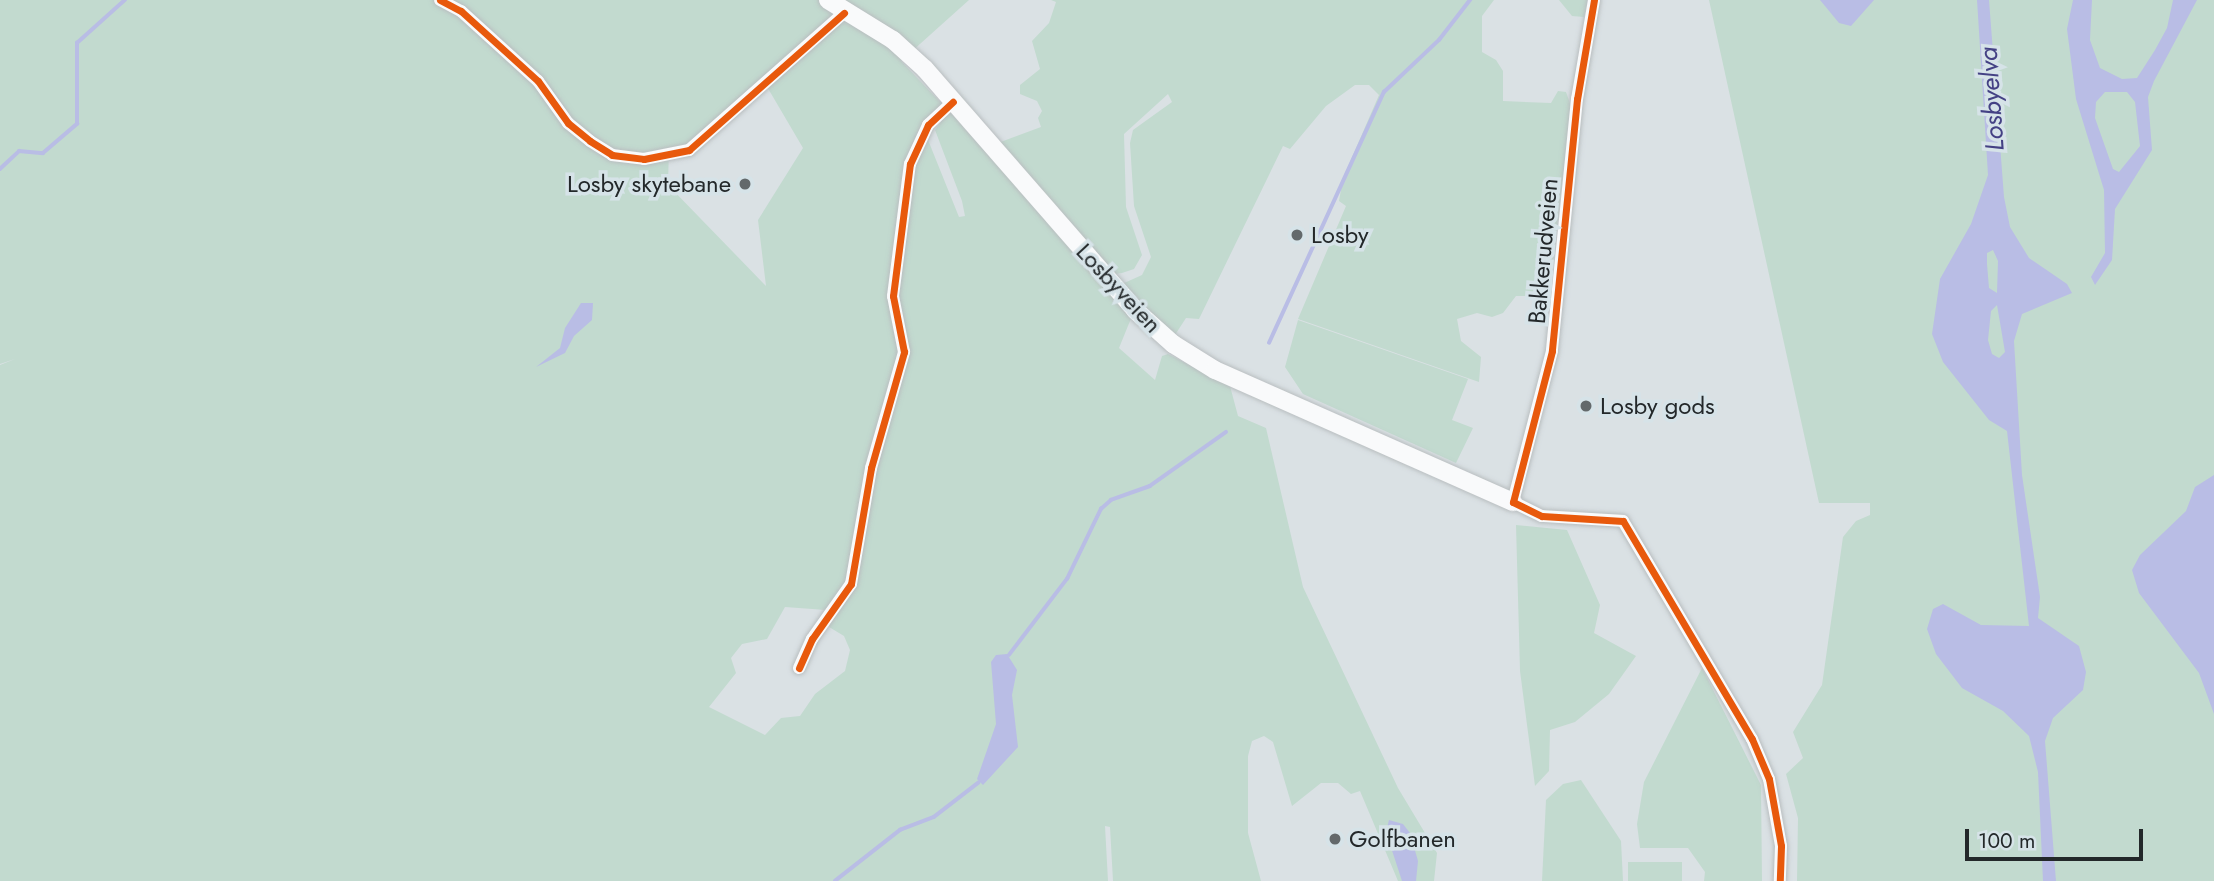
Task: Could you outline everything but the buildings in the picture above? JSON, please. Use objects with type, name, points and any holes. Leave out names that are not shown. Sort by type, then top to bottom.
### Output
[{"type":"main road","name":"Losbyveien","points":[[828,0],[844,13],[893,40],[953,102],[1135,310],[1173,344],[1215,370],[1513,502]]},
{"type":"street","points":[[440,0],[461,10],[538,80],[568,123],[590,141],[612,155],[644,159],[689,150],[844,13]]},
{"type":"street","name":"Bakkerudveien","points":[[1513,502],[1552,351],[1577,99],[1594,0]]},
{"type":"street","points":[[799,668],[812,639],[852,584],[871,468],[904,352],[893,296],[910,164],[928,125],[953,102]]},
{"type":"street","points":[[1513,502],[1542,516],[1623,521],[1752,740],[1769,779],[1781,846],[1780,881]]},
{"type":"green space","points":[[0,0],[969,0],[901,61],[942,104],[922,125],[959,217],[965,216],[962,201],[935,130],[949,111],[1132,316],[1119,348],[1155,380],[1162,356],[1168,354],[1230,386],[1238,416],[1266,428],[1303,587],[1398,788],[1437,853],[1434,881],[1398,881],[1360,791],[1351,794],[1338,783],[1321,783],[1292,806],[1273,742],[1264,736],[1252,741],[1248,756],[1248,833],[1261,881],[1113,881],[1110,827],[1105,826],[1108,881],[0,881],[0,365],[15,359],[0,364]],"holes":[[[766,85],[803,148],[758,220],[766,286],[668,185],[669,147],[670,157]],[[785,607],[826,610],[829,627],[844,636],[850,650],[845,671],[815,694],[800,716],[781,718],[765,735],[709,707],[736,673],[731,658],[742,644],[767,639]]]},
{"type":"green space","points":[[1051,0],[1494,0],[1482,16],[1482,52],[1496,60],[1503,71],[1503,101],[1551,103],[1558,91],[1566,92],[1571,106],[1549,296],[1516,296],[1503,313],[1492,317],[1477,313],[1457,319],[1461,341],[1481,357],[1479,382],[1298,319],[1346,206],[1339,201],[1343,178],[1379,95],[1369,85],[1355,85],[1326,106],[1290,149],[1283,146],[1199,319],[1186,318],[1173,338],[1122,284],[1142,275],[1151,257],[1134,206],[1130,143],[1133,130],[1172,102],[1168,94],[1124,134],[1126,207],[1142,255],[1134,269],[1122,273],[1115,274],[998,143],[1041,127],[1038,118],[1042,111],[1037,101],[1020,94],[1020,85],[1040,69],[1032,41],[1049,23],[1056,2]]},
{"type":"green space","points":[[1559,0],[1588,0],[1584,17],[1572,16]]},
{"type":"green space","points":[[1709,0],[2214,0],[2214,881],[1797,881],[1798,818],[1786,774],[1803,758],[1793,732],[1822,685],[1843,537],[1856,521],[1870,515],[1870,503],[1819,503]]},
{"type":"green space","points":[[1298,320],[1468,379],[1452,420],[1473,428],[1456,463],[1303,394],[1285,367]]},
{"type":"green space","points":[[1516,525],[1567,530],[1600,605],[1594,633],[1636,656],[1609,694],[1575,722],[1550,730],[1549,771],[1535,786],[1520,671]]},
{"type":"green space","points":[[1702,668],[1761,785],[1762,881],[1704,881],[1705,872],[1688,848],[1640,848],[1637,824],[1644,782]]},
{"type":"green space","points":[[1581,780],[1621,841],[1623,881],[1542,881],[1546,800],[1563,784]]},
{"type":"green space","points":[[1628,862],[1682,862],[1682,881],[1628,881]]},
{"type":"water","points":[[1820,0],[1874,0],[1851,26],[1839,23]]},
{"type":"water","name":"Losbyelva","points":[[1977,0],[1989,0],[2004,197],[2010,227],[2029,258],[2067,284],[2072,293],[2022,314],[2014,341],[2022,475],[2040,597],[2038,618],[2079,646],[2086,672],[2083,690],[2053,718],[2045,741],[2056,881],[2043,881],[2038,772],[2029,736],[2003,711],[1962,688],[1936,654],[1927,629],[1933,609],[1943,604],[1981,625],[2029,626],[2007,431],[1989,420],[1943,362],[1932,334],[1940,279],[1971,224],[1988,175]],"holes":[[[1993,250],[1998,261],[1997,293],[1989,288],[1987,253]],[[1997,305],[2005,352],[1999,358],[1992,354],[1988,340],[1991,311]]]},
{"type":"water","points":[[2073,0],[2092,0],[2090,40],[2100,68],[2122,79],[2137,78],[2167,28],[2173,0],[2197,0],[2148,97],[2152,150],[2115,209],[2112,260],[2095,285],[2091,277],[2105,253],[2104,190],[2076,99],[2067,29]],"holes":[[[2105,92],[2127,92],[2135,102],[2140,146],[2119,172],[2113,169],[2095,118],[2096,102]]]},
{"type":"water","points":[[581,303],[593,303],[592,320],[574,336],[565,353],[536,367],[560,348],[565,328]]},
{"type":"water","points":[[2214,475],[2214,714],[2199,673],[2139,593],[2132,570],[2140,555],[2186,511],[2195,487]]},
{"type":"water","points":[[1007,654],[1017,670],[1012,695],[1018,747],[983,785],[977,779],[996,724],[991,662],[996,655]]},
{"type":"water","points":[[1389,820],[1403,824],[1410,833],[1418,861],[1416,881],[1402,881],[1386,832]]},
{"type":"waterway","points":[[0,169],[19,151],[43,153],[77,124],[77,43],[125,0]]},
{"type":"waterway","points":[[1269,343],[1384,92],[1439,40],[1470,0]]},
{"type":"waterway","points":[[1009,655],[1067,579],[1101,509],[1111,500],[1150,486],[1226,432]]},
{"type":"waterway","points":[[835,881],[900,830],[934,817],[978,783]]},
{"type":"cycle path","points":[[440,0],[461,11],[538,81],[568,123],[590,141],[612,155],[644,159],[689,150],[844,13]]},
{"type":"cycle path","points":[[1594,0],[1577,99],[1552,351],[1513,502],[1542,516],[1623,521],[1752,739],[1769,779],[1781,846],[1780,881]]},
{"type":"cycle path","points":[[799,668],[812,639],[851,584],[871,468],[904,352],[893,296],[910,164],[928,125],[953,102]]},
{"type":"place","name":"Losby skytebane","points":[[745,184]]},
{"type":"place","name":"Losby","points":[[1297,235]]},
{"type":"place","name":"Losby gods","points":[[1586,406]]},
{"type":"place","name":"Golfbanen","points":[[1335,839]]}]
